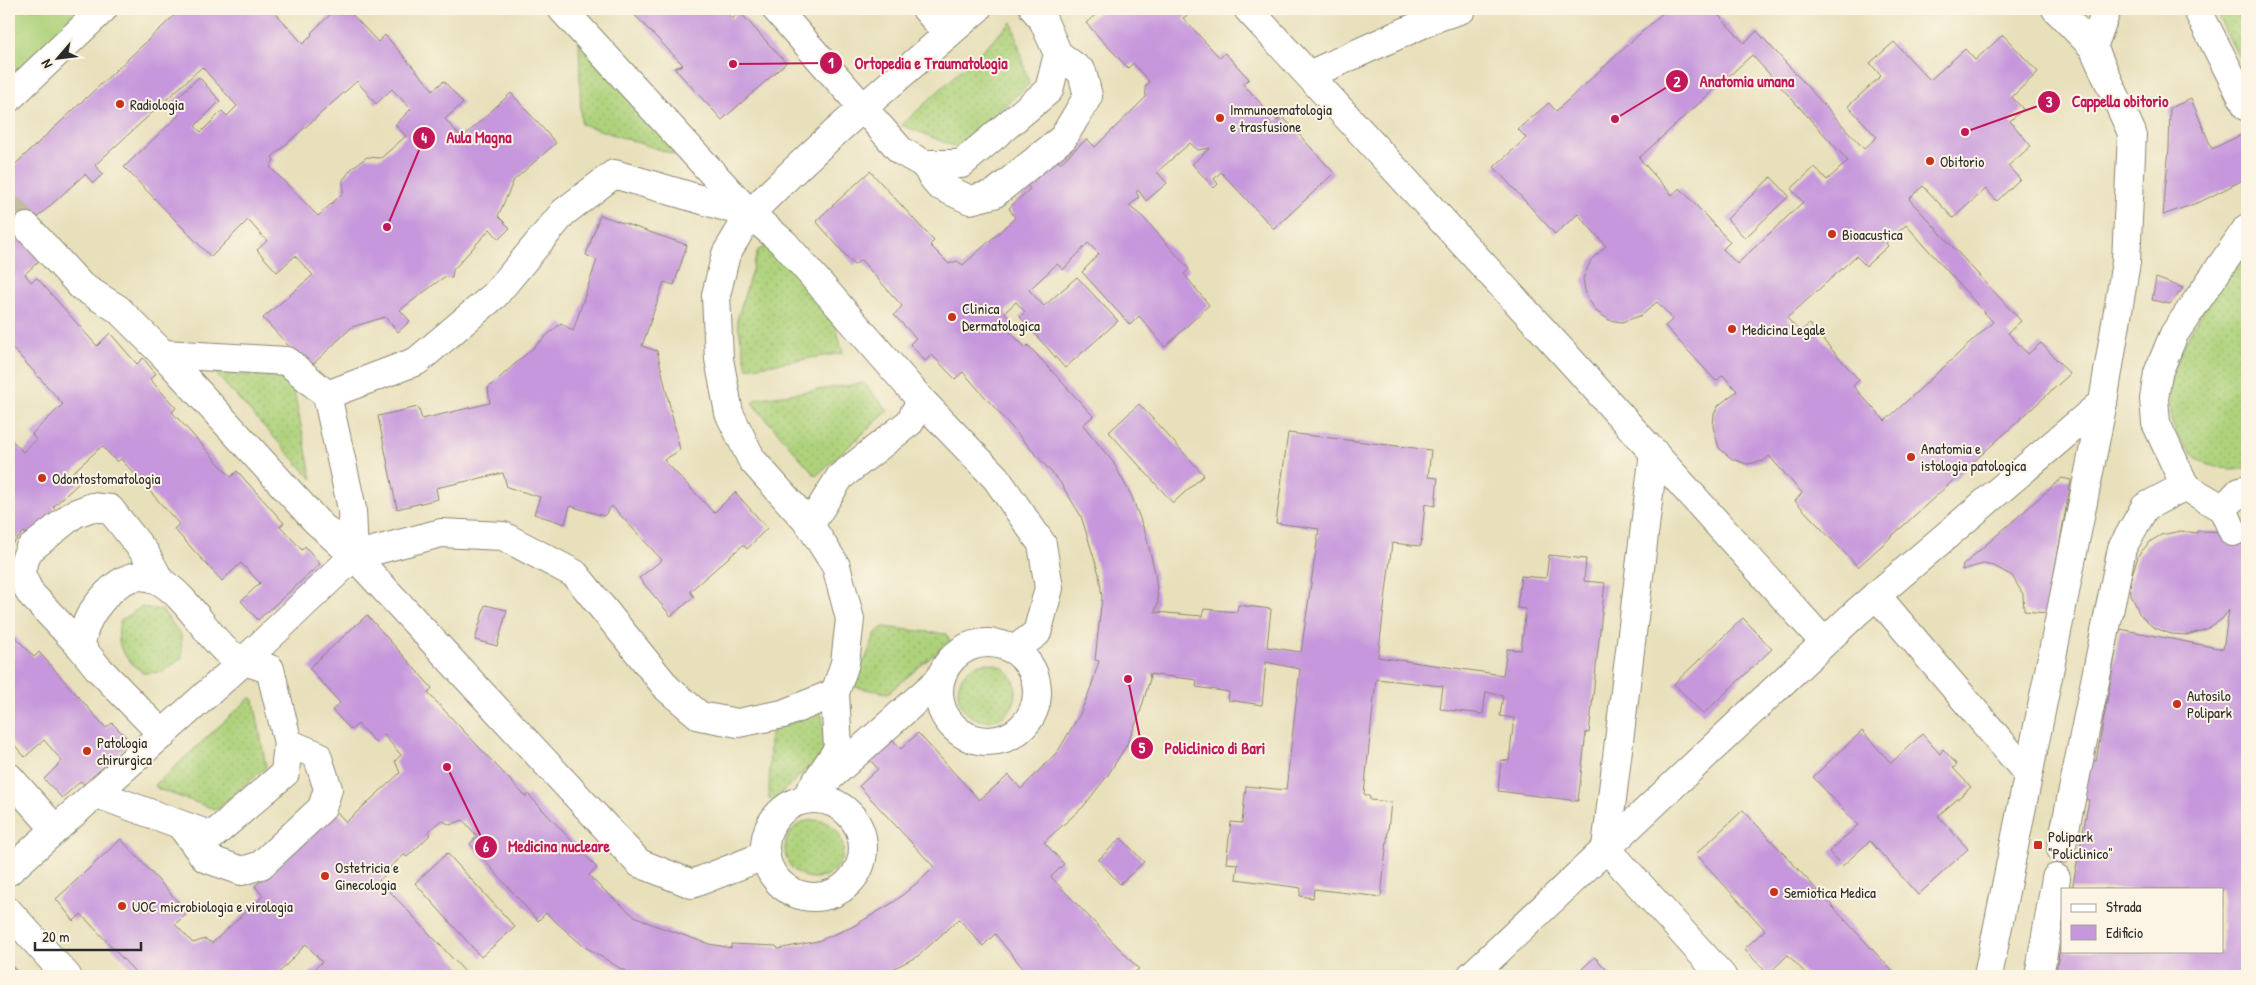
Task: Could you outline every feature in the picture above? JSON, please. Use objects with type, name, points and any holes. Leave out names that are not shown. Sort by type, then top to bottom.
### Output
[{"type":"street","points":[[9,98],[103,9]]},
{"type":"street","points":[[562,9],[750,214],[785,244],[921,400],[996,478],[1042,544],[1049,588],[1037,634],[1014,650]]},
{"type":"street","points":[[776,9],[901,151],[924,164],[938,185],[970,200],[994,194],[1063,138],[1088,96],[1082,72],[1058,54],[1044,20],[1034,9]]},
{"type":"street","points":[[926,9],[948,34]]},
{"type":"street","points":[[804,800],[838,749],[836,693],[845,663],[850,619],[836,566],[810,525],[752,460],[729,413],[719,359],[716,295],[726,254],[750,214],[784,180],[864,107],[977,9]]},
{"type":"street","points":[[1248,9],[1654,452],[1824,642]]},
{"type":"street","points":[[1309,76],[1438,17],[1462,9]]},
{"type":"street","points":[[1988,976],[2103,402],[2126,262],[2132,133],[2093,47],[2056,9]]},
{"type":"street","points":[[2093,47],[2107,9]]},
{"type":"street","points":[[2197,9],[2247,107]]},
{"type":"street","points":[[924,164],[961,164],[1049,90],[1058,54]]},
{"type":"street","points":[[327,395],[417,361],[495,295],[564,212],[614,174],[750,214]]},
{"type":"street","points":[[27,227],[81,286],[118,309],[163,354],[316,521],[354,556],[639,863],[692,884],[766,855]]},
{"type":"street","points":[[2247,228],[2174,334],[2158,373],[2154,399],[2156,423],[2185,486],[2236,515],[2240,491],[2247,488]]},
{"type":"street","points":[[163,354],[287,361],[327,395],[352,509],[354,556]]},
{"type":"street","points":[[810,525],[840,477],[910,422],[921,400]]},
{"type":"street","points":[[1471,976],[1824,642],[1876,595],[2103,402]]},
{"type":"street","points":[[1654,452],[1606,848],[1722,976]]},
{"type":"street","points":[[2061,849],[2122,548],[2145,507],[2185,486]]},
{"type":"street","points":[[97,794],[182,827],[212,836],[285,773],[288,743],[270,669],[225,650],[178,593],[158,579],[145,554],[110,509],[92,507],[74,514],[29,550],[20,572],[30,593],[81,647],[97,667],[164,735]]},
{"type":"street","points":[[9,871],[164,735],[354,556],[441,533],[503,536],[575,574],[668,690],[700,716],[738,723],[783,714],[836,693]]},
{"type":"street","points":[[81,647],[82,630],[93,608],[117,584],[140,577],[158,579]]},
{"type":"street","points":[[1876,595],[2028,774]]},
{"type":"street","points":[[985,643],[1000,644],[1014,650],[1026,662],[1034,677],[1037,693],[1034,710],[1025,724],[1013,735],[998,741],[981,741],[965,736],[951,726],[940,704],[940,679],[946,665],[957,654],[970,646],[985,643]]},
{"type":"street","points":[[804,800],[940,679]]},
{"type":"street","points":[[182,827],[205,858],[242,871],[261,864],[322,808],[328,789],[317,755],[288,743]]},
{"type":"street","points":[[9,777],[55,829]]},
{"type":"street","points":[[820,799],[834,803],[847,812],[857,824],[862,839],[862,854],[858,869],[849,882],[837,891],[822,896],[807,896],[792,892],[780,883],[770,870],[766,855],[766,840],[770,826],[778,814],[790,804],[804,800],[820,799]]},
{"type":"street","points":[[2039,976],[2056,878]]},
{"type":"street","points":[[9,912],[67,976]]},
{"type":"green space","points":[[9,9],[85,9],[9,78]]},
{"type":"green space","points":[[2214,9],[2247,9],[2247,73]]},
{"type":"green space","points":[[1012,22],[1029,84],[958,148],[902,125]]},
{"type":"green space","points":[[579,40],[679,151],[676,155],[581,124]]},
{"type":"green space","points":[[770,245],[834,319],[843,353],[747,368],[737,320],[758,250]]},
{"type":"green space","points":[[2247,246],[2247,469],[2218,467],[2202,462],[2195,457],[2181,441],[2171,418],[2170,393],[2175,366],[2187,340],[2201,314]]},
{"type":"green space","points":[[215,373],[291,377],[312,479]]},
{"type":"green space","points":[[864,383],[888,411],[816,476],[752,403],[756,399]]},
{"type":"green space","points":[[141,607],[162,610],[181,635],[182,658],[162,672],[143,673],[130,662],[120,645],[120,621]]},
{"type":"green space","points":[[883,627],[946,634],[950,641],[888,693],[854,687],[851,682],[866,658],[875,634]]},
{"type":"green space","points":[[987,663],[998,665],[1011,676],[1016,692],[1014,703],[1003,716],[987,721],[976,719],[963,708],[958,692],[960,681],[971,668]]},
{"type":"green space","points":[[251,697],[254,700],[266,767],[217,810],[158,789],[155,785]]},
{"type":"green space","points":[[819,712],[822,715],[825,749],[822,755],[772,801],[769,799],[770,737],[773,730]]},
{"type":"green space","points":[[814,820],[830,825],[838,833],[843,849],[838,865],[830,873],[814,878],[798,873],[790,865],[785,849],[790,833],[798,825]]},
{"type":"building","points":[[169,9],[277,9],[274,11],[303,44],[312,35],[311,33],[336,9],[347,9],[378,42],[385,35],[433,90],[444,81],[463,103],[445,119],[462,138],[511,93],[556,143],[514,180],[498,216],[510,228],[499,239],[490,229],[453,270],[452,278],[444,277],[400,310],[410,321],[398,332],[385,317],[352,327],[309,368],[263,318],[313,275],[295,256],[277,272],[257,250],[267,241],[248,220],[211,257],[124,167],[179,115],[170,104],[199,77],[220,101],[195,126],[201,132],[222,111],[227,116],[237,106],[202,67],[95,165],[103,174],[93,183],[85,174],[19,234],[41,259],[25,274],[31,282],[37,278],[97,346],[110,333],[137,364],[143,358],[156,374],[150,379],[176,408],[172,412],[231,477],[237,471],[284,523],[280,526],[302,550],[305,546],[320,564],[258,620],[241,601],[260,583],[241,563],[222,581],[174,529],[179,524],[121,459],[117,462],[102,446],[71,474],[79,483],[53,507],[59,515],[32,541],[24,532],[9,547],[9,437],[23,452],[36,440],[32,434],[63,404],[9,344],[9,170],[175,15]],"holes":[[[357,81],[376,104],[392,89],[411,109],[395,125],[406,136],[381,158],[367,157],[353,167],[343,180],[343,193],[318,216],[270,167],[274,160],[272,157]]]},
{"type":"building","points":[[629,9],[724,9],[733,19],[738,10],[786,63],[722,120],[674,68],[683,65]]},
{"type":"building","points":[[1102,9],[1184,9],[1189,14],[1183,18],[1220,58],[1225,53],[1249,79],[1243,84],[1277,121],[1282,116],[1334,173],[1274,229],[1221,172],[1214,179],[1218,184],[1214,188],[1192,164],[1210,148],[1198,150],[1190,143],[1157,172],[1167,183],[1146,201],[1138,190],[1136,192],[1139,197],[1129,206],[1143,217],[1189,269],[1184,274],[1209,305],[1165,347],[1139,316],[1130,325],[1082,272],[1099,254],[1088,243],[1063,270],[1057,264],[1029,290],[1044,306],[1077,277],[1118,321],[1065,368],[1020,317],[1025,312],[1016,302],[1005,312],[1013,323],[1009,331],[1026,348],[1028,345],[1093,416],[1083,425],[1113,462],[1132,497],[1146,535],[1155,573],[1158,602],[1155,612],[1202,616],[1204,609],[1237,612],[1238,605],[1271,609],[1267,647],[1301,652],[1319,529],[1276,523],[1288,433],[1431,450],[1428,477],[1438,478],[1435,506],[1425,504],[1421,546],[1392,543],[1378,657],[1503,675],[1507,649],[1521,650],[1526,609],[1517,608],[1521,576],[1546,578],[1549,555],[1586,559],[1584,581],[1605,583],[1589,733],[1586,732],[1578,801],[1498,791],[1501,760],[1509,761],[1514,718],[1500,716],[1503,696],[1486,692],[1483,714],[1440,709],[1443,686],[1376,679],[1364,794],[1370,797],[1370,800],[1391,802],[1381,897],[1314,889],[1313,898],[1300,896],[1301,888],[1236,879],[1238,864],[1226,863],[1231,822],[1242,823],[1246,786],[1286,790],[1300,669],[1266,662],[1262,705],[1228,700],[1229,692],[1196,687],[1197,680],[1149,674],[1150,679],[1139,716],[1126,746],[1108,775],[1083,807],[1044,842],[1064,864],[1051,877],[1139,969],[1130,976],[1029,976],[995,934],[983,946],[959,919],[918,956],[879,976],[633,976],[582,945],[546,913],[538,921],[470,844],[477,836],[463,820],[450,825],[441,820],[428,832],[430,835],[407,857],[404,855],[390,867],[392,870],[379,880],[469,976],[313,976],[310,973],[322,962],[306,944],[276,976],[139,976],[81,914],[74,921],[56,899],[121,839],[188,913],[175,924],[193,943],[205,939],[212,943],[263,896],[255,886],[337,812],[346,822],[400,773],[395,761],[401,755],[384,735],[376,743],[358,724],[351,730],[332,710],[340,703],[309,668],[367,615],[432,688],[428,693],[526,797],[528,794],[597,868],[589,875],[597,884],[633,915],[651,924],[709,944],[731,948],[731,944],[776,946],[778,949],[818,941],[852,927],[894,902],[923,878],[934,867],[859,786],[878,769],[869,759],[892,739],[901,749],[918,733],[979,800],[1009,775],[1021,789],[1058,751],[1080,714],[1091,687],[1099,661],[1095,660],[1102,597],[1099,574],[1081,516],[1060,482],[963,372],[955,379],[932,355],[925,361],[910,344],[916,338],[894,315],[902,306],[861,260],[854,265],[816,221],[870,171],[934,241],[930,245],[949,264],[957,261],[963,265],[1015,218],[1009,208],[1030,189],[1022,179],[1051,152],[1060,163],[1087,139],[1095,147],[1146,97],[1145,87],[1149,82],[1133,63],[1128,68],[1086,23]]},
{"type":"building","points":[[1667,9],[1713,9],[1744,43],[1757,31],[1864,149],[1877,137],[1848,106],[1881,76],[1870,63],[1894,42],[1930,80],[1965,49],[1975,60],[2003,35],[2038,72],[2012,97],[2023,109],[2010,121],[2031,146],[2008,166],[2020,179],[1997,201],[1986,189],[1953,218],[1923,186],[1909,199],[2021,321],[2008,333],[2028,354],[2041,343],[2070,374],[1858,567],[1795,501],[1802,493],[1769,456],[1764,461],[1747,464],[1732,459],[1719,448],[1713,427],[1714,414],[1719,405],[1737,391],[1723,375],[1716,381],[1665,326],[1673,319],[1657,302],[1642,315],[1622,322],[1609,320],[1596,311],[1586,295],[1583,279],[1591,260],[1606,246],[1578,214],[1555,234],[1494,167],[1526,138],[1518,129],[1549,103],[1556,111]],"holes":[[[1752,55],[1848,161],[1827,180],[1815,167],[1791,189],[1803,202],[1737,264],[1723,249],[1730,242],[1680,188],[1672,195],[1639,158]],[[1906,225],[1993,322],[1885,421],[1853,386],[1859,380],[1809,324],[1800,332],[1787,318],[1856,256],[1866,266],[1888,246],[1886,243]]]},
{"type":"building","points":[[2191,99],[2212,149],[2243,134],[2247,145],[2247,178],[2200,202],[2163,215],[2169,148],[2170,108]]},
{"type":"building","points":[[1771,177],[1789,196],[1745,238],[1727,219]]},
{"type":"building","points":[[600,215],[687,245],[674,285],[664,282],[642,346],[657,351],[680,450],[664,460],[714,513],[735,492],[767,528],[747,549],[743,545],[690,591],[694,597],[671,616],[639,578],[662,560],[612,506],[604,516],[570,506],[565,524],[534,514],[540,497],[507,487],[503,473],[436,488],[438,499],[397,509],[378,416],[418,407],[422,419],[490,403],[488,388],[561,323],[573,331],[597,260],[586,255]]},
{"type":"building","points":[[2156,278],[2183,288],[2170,304],[2152,300]]},
{"type":"building","points":[[1139,404],[1204,475],[1173,503],[1109,432]]},
{"type":"building","points":[[2062,478],[2071,480],[2047,613],[2024,611],[2023,594],[2012,576],[1994,566],[1983,564],[1962,570],[1963,565]]},
{"type":"building","name":"Autosilo Polipark","points":[[2181,531],[2197,533],[2197,531],[2247,532],[2247,976],[2055,976],[2061,944],[2061,952],[2224,952],[2224,888],[2072,888],[2089,800],[2083,799],[2091,760],[2096,761],[2120,629],[2223,649],[2229,610],[2222,619],[2207,629],[2187,635],[2171,634],[2153,627],[2139,613],[2131,594],[2130,580],[2139,554],[2151,541],[2161,535]]},
{"type":"building","points":[[485,605],[507,610],[497,646],[475,640]]},
{"type":"building","points":[[1743,618],[1772,649],[1703,714],[1674,684]]},
{"type":"building","points":[[9,630],[34,657],[39,652],[106,728],[112,723],[131,742],[84,785],[81,781],[62,798],[44,779],[62,761],[44,740],[25,757],[9,739]]},
{"type":"building","points":[[1862,731],[1891,763],[1922,734],[1940,754],[1943,749],[1957,765],[1953,768],[1971,787],[1938,816],[1968,849],[1918,895],[1870,841],[1842,866],[1829,852],[1858,825],[1813,777]]},
{"type":"building","name":"Semiotica Medica","points":[[1743,810],[1897,976],[1808,976],[1788,955],[1768,974],[1744,949],[1765,930],[1696,854]]},
{"type":"building","points":[[1121,838],[1144,862],[1120,884],[1098,860]]},
{"type":"building","points":[[447,853],[515,927],[481,957],[415,883]]},
{"type":"building","points":[[1595,957],[1612,976],[1574,976]]},
{"type":"building","points":[[9,963],[21,976],[9,976]]},
{"type":"tunnel","points":[[9,207],[27,227]]},
{"type":"place","name":"Ortopedia e Traumatologia","points":[[733,64]]},
{"type":"place","name":"Radiologia","points":[[120,104]]},
{"type":"place","name":"Immunoematologia e trasfusione","points":[[1220,118]]},
{"type":"place","name":"Anatomia umana","points":[[1615,119]]},
{"type":"place","name":"Cappella obitorio","points":[[1965,132]]},
{"type":"place","name":"Obitorio","points":[[1930,161]]},
{"type":"place","name":"Aula Magna","points":[[387,227]]},
{"type":"place","name":"Bioacustica","points":[[1832,234]]},
{"type":"place","name":"Clinica Dermatologica","points":[[952,317]]},
{"type":"place","name":"Medicina Legale","points":[[1732,329]]},
{"type":"place","name":"Anatomia e istologia patologica","points":[[1911,457]]},
{"type":"place","name":"Odontostomatologia","points":[[42,478]]},
{"type":"place","name":"Policlinico di Bari","points":[[1128,679]]},
{"type":"place","name":"Autosilo Polipark","points":[[2177,704]]},
{"type":"place","name":"Patologia chirurgica","points":[[87,751]]},
{"type":"place","name":"Medicina nucleare","points":[[447,767]]},
{"type":"place","name":"Polipark \"Policlinico\"","points":[[2038,845]]},
{"type":"place","name":"Ostetricia e Ginecologia","points":[[325,876]]},
{"type":"place","name":"Semiotica Medica","points":[[1774,892]]},
{"type":"place","name":"UOC microbiologia e virologia","points":[[122,906]]}]
